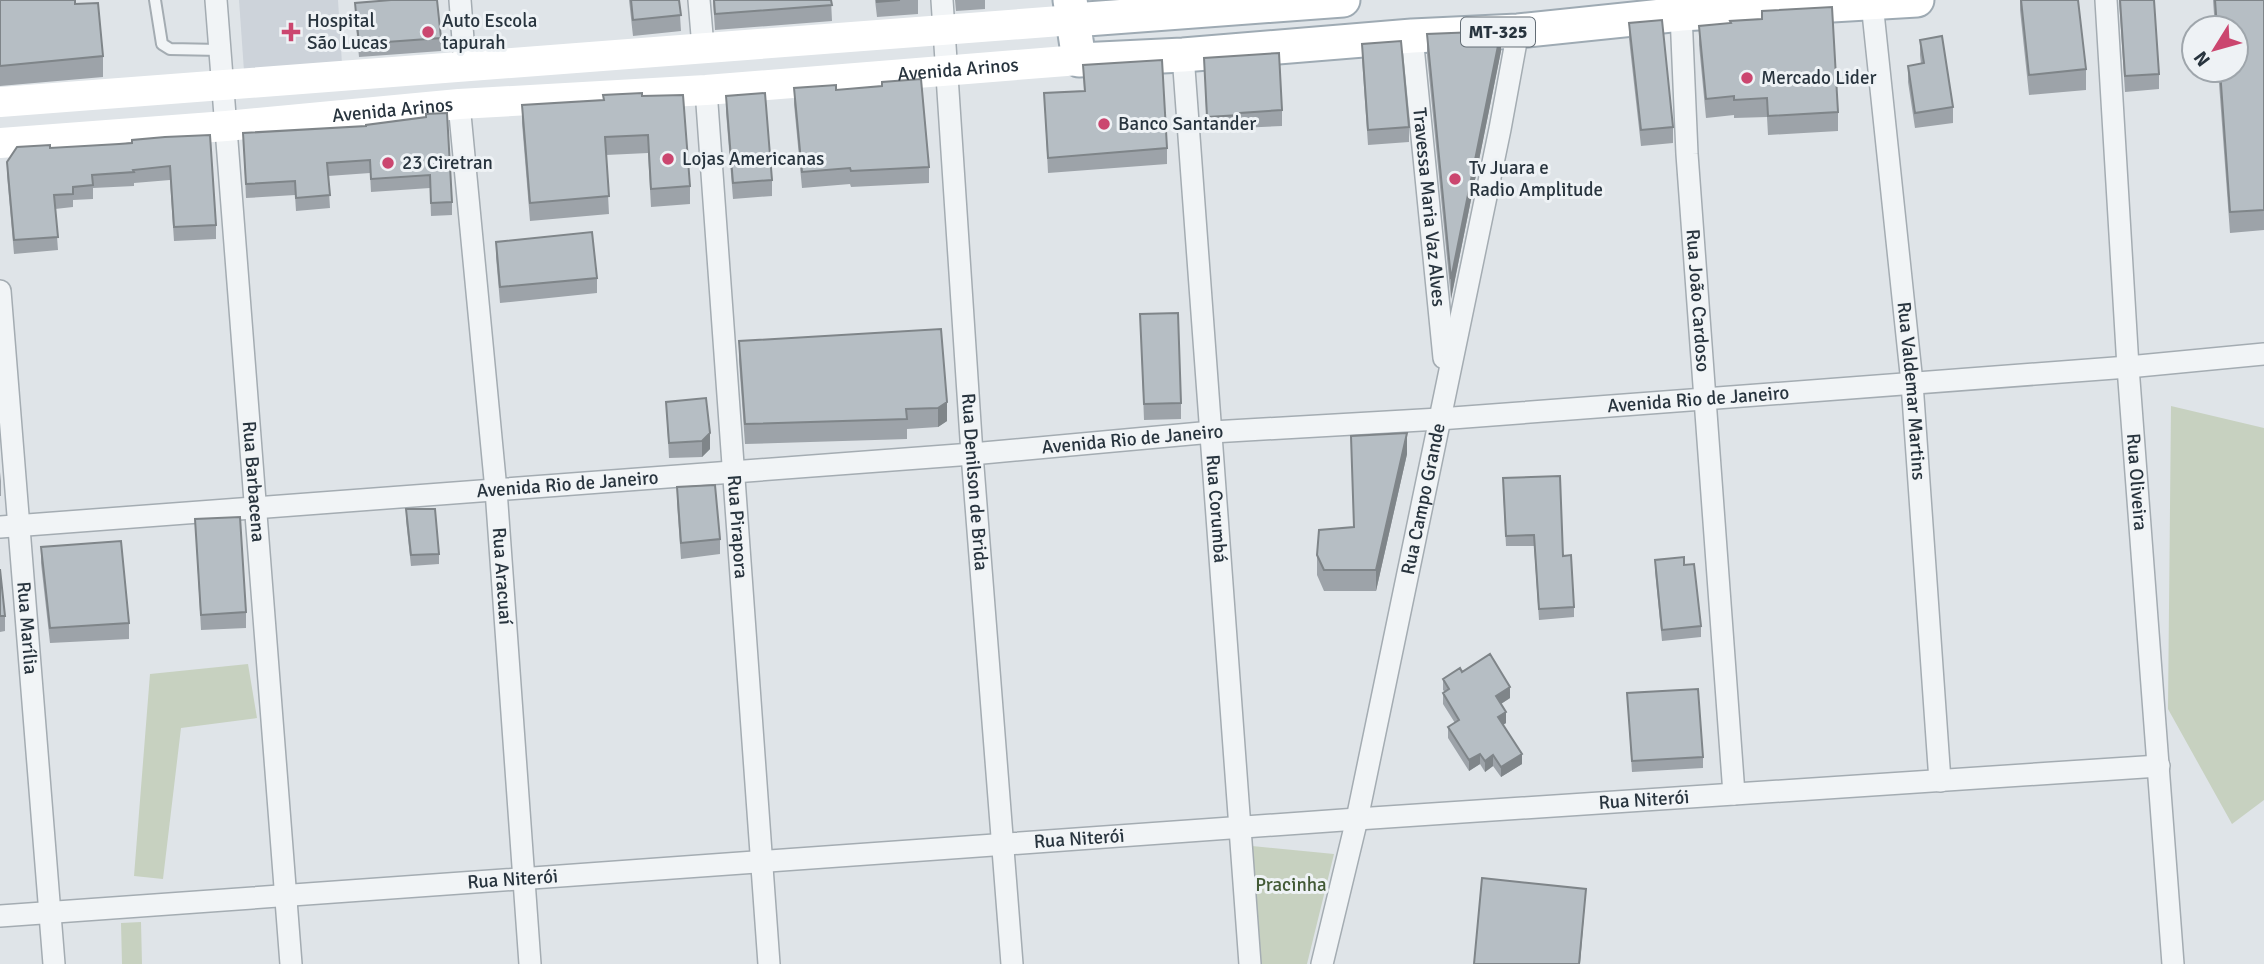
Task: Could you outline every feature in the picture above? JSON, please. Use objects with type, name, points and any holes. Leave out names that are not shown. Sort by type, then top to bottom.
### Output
[{"type":"main road","name":"Avenida Arinos","points":[[0,102],[83,98],[703,47],[944,14],[1343,0]]},
{"type":"main road","name":"Avenida Arinos","points":[[0,143],[226,126],[459,104],[706,90],[1079,60],[1518,31],[1681,14],[1917,0]]},
{"type":"main road","points":[[1105,9],[1113,58]]},
{"type":"main road","points":[[1072,10],[1079,60]]},
{"type":"street","name":"Rua Barbacena","points":[[216,0],[291,964]]},
{"type":"street","points":[[460,0],[465,66]]},
{"type":"street","points":[[699,0],[703,47]]},
{"type":"street","name":"Rua Oliveira","points":[[2106,0],[2128,367],[2172,964]]},
{"type":"street","name":"Rua Valdemar Martins","points":[[1872,3],[1912,383],[1940,780]]},
{"type":"street","name":"Rua Denilson de Brida","points":[[944,14],[972,454],[1012,964]]},
{"type":"street","name":"Rua João Cardoso","points":[[1681,14],[1687,154],[1734,794]]},
{"type":"street","name":"Rua Campo Grande","points":[[1322,964],[1357,819],[1518,31]]},
{"type":"street","name":"Travessa Maria Vaz Alves","points":[[1412,36],[1446,379]]},
{"type":"street","name":"Rua Corumbá","points":[[1183,55],[1250,964]]},
{"type":"street","name":"Rua Pirapora","points":[[706,90],[769,964]]},
{"type":"street","name":"Rua Aracuaí","points":[[459,104],[496,490],[530,964]]},
{"type":"street","name":"Rua Marília","points":[[0,291],[9,526],[54,964]]},
{"type":"street","name":"Avenida Rio de Janeiro","points":[[9,526],[972,454],[1212,432],[1439,419],[2128,367],[2264,354]]},
{"type":"street","name":"Rua Niterói","points":[[0,916],[1240,827],[2159,766]]},
{"type":"lane","points":[[155,0],[162,44],[170,49],[220,50]]},
{"type":"shaded area","name":"Hospital São Lucas","points":[[239,0],[338,0],[342,64],[244,71]]},
{"type":"green space","points":[[2171,406],[2264,428],[2264,800],[2232,824],[2168,709]]},
{"type":"green space","points":[[248,664],[257,718],[181,728],[163,879],[134,876],[150,674]]},
{"type":"green space","name":"Pracinha","points":[[1252,846],[1334,854],[1307,964],[1261,964]]},
{"type":"green space","points":[[141,922],[142,964],[122,964],[121,923]]},
{"type":"building","points":[[0,0],[75,0],[75,4],[98,3],[103,56],[0,66]]},
{"type":"building","points":[[437,0],[441,38],[359,44],[355,3]]},
{"type":"building","points":[[631,0],[679,0],[681,15],[633,20]]},
{"type":"building","points":[[714,0],[831,0],[832,5],[715,14]]},
{"type":"building","points":[[2021,0],[2078,0],[2086,69],[2029,75]]},
{"type":"building","points":[[2120,0],[2154,0],[2159,74],[2125,76]]},
{"type":"building","points":[[2215,0],[2264,0],[2264,210],[2230,212],[2221,84],[2250,84],[2250,14],[2216,14]]},
{"type":"building","points":[[1832,7],[1838,112],[1768,116],[1767,98],[1734,100],[1734,96],[1706,99],[1699,26],[1762,19],[1762,11]]},
{"type":"building","points":[[1662,20],[1673,127],[1641,130],[1629,23]]},
{"type":"building","name":"Tv Juara e Radio Amplitude","points":[[1501,31],[1451,279],[1427,34]]},
{"type":"building","points":[[1942,36],[1953,107],[1915,113],[1908,66],[1924,63],[1920,40]]},
{"type":"building","points":[[1401,41],[1409,127],[1368,130],[1362,44]]},
{"type":"building","points":[[1279,53],[1282,110],[1207,117],[1204,58]]},
{"type":"building","points":[[1162,60],[1167,148],[1048,158],[1044,93],[1085,91],[1083,65]]},
{"type":"building","points":[[921,79],[929,167],[851,171],[850,168],[802,172],[794,88],[836,85],[836,90]]},
{"type":"building","points":[[642,93],[642,96],[683,95],[690,186],[651,189],[648,135],[605,137],[609,196],[530,203],[522,105],[604,100],[603,95]]},
{"type":"building","points":[[765,93],[772,180],[733,183],[726,96]]},
{"type":"building","points":[[447,113],[452,202],[431,203],[430,175],[371,179],[370,160],[327,163],[330,195],[296,198],[295,181],[246,184],[243,133],[366,126],[426,117],[426,114]]},
{"type":"building","points":[[210,135],[216,225],[174,227],[170,166],[92,175],[93,185],[73,187],[73,194],[54,195],[58,237],[14,240],[7,162],[17,147],[119,144],[132,143],[132,140]]},
{"type":"building","points":[[592,232],[597,278],[500,287],[496,242]]},
{"type":"building","points":[[1178,313],[1181,403],[1144,404],[1140,314]]},
{"type":"building","points":[[941,329],[947,402],[938,408],[906,409],[907,419],[745,424],[739,341]]},
{"type":"building","points":[[706,398],[710,433],[702,441],[669,443],[666,402]]},
{"type":"building","points":[[1407,433],[1376,570],[1324,570],[1317,555],[1319,530],[1354,527],[1351,436]]},
{"type":"building","points":[[1560,476],[1563,556],[1571,555],[1574,607],[1539,609],[1534,535],[1506,536],[1503,478]]},
{"type":"building","points":[[715,485],[720,539],[681,543],[677,487]]},
{"type":"building","points":[[406,509],[435,509],[439,554],[411,555]]},
{"type":"building","points":[[240,517],[246,612],[201,615],[195,519]]},
{"type":"building","points":[[121,541],[129,623],[50,628],[41,547]]},
{"type":"building","points":[[1684,557],[1684,565],[1694,564],[1701,626],[1662,630],[1655,560]]},
{"type":"building","points":[[0,569],[5,616],[0,616]]},
{"type":"building","points":[[1490,654],[1510,687],[1496,696],[1506,712],[1498,717],[1522,754],[1501,767],[1493,755],[1485,761],[1480,754],[1469,760],[1448,727],[1459,720],[1443,693],[1449,689],[1443,679],[1460,668],[1462,672]]},
{"type":"building","points":[[1698,689],[1703,757],[1632,761],[1627,693]]},
{"type":"building","points":[[1482,878],[1586,889],[1579,964],[1474,964]]},
{"type":"place","name":"Hospital São Lucas","points":[[291,32]]},
{"type":"place","name":"Auto Escola tapurah","points":[[428,32]]},
{"type":"place","name":"Mercado Lider","points":[[1747,78]]},
{"type":"place","name":"Banco Santander","points":[[1104,124]]},
{"type":"place","name":"Lojas Americanas","points":[[668,159]]},
{"type":"place","name":"23 Ciretran","points":[[388,163]]},
{"type":"place","name":"Tv Juara e Radio Amplitude","points":[[1455,179]]}]
